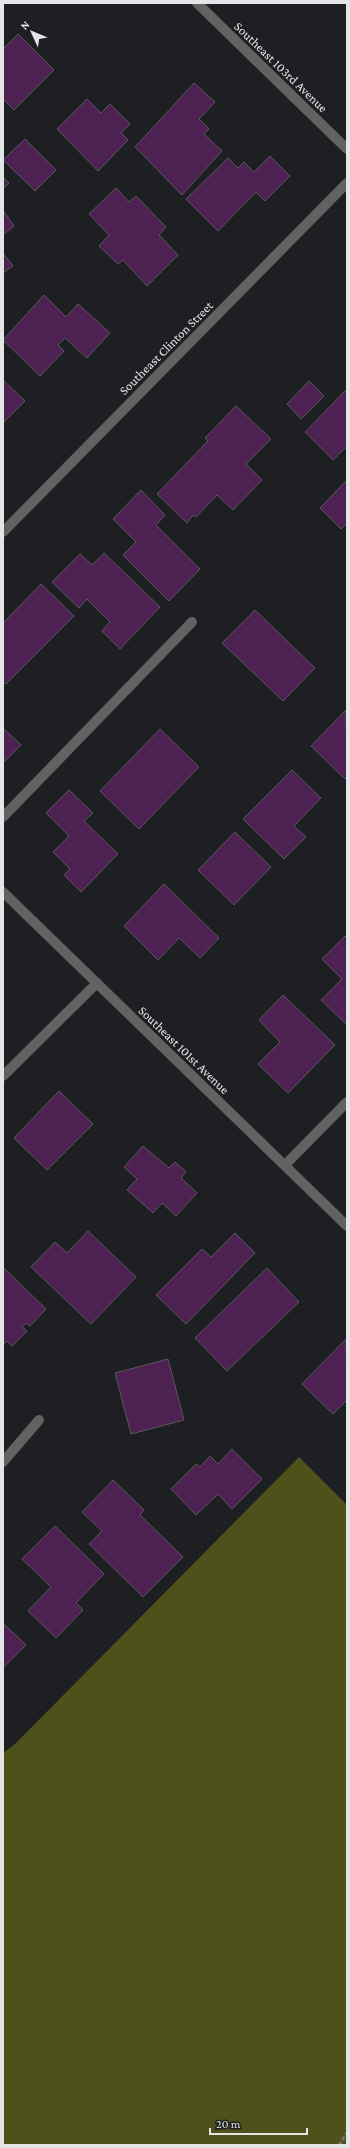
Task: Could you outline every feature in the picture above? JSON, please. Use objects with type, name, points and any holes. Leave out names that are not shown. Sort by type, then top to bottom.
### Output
[{"type":"street","name":"Southeast 103rd Avenue","points":[[197,3],[347,149]]},
{"type":"street","name":"Southeast Clinton Street","points":[[3,532],[347,183]]},
{"type":"street","points":[[3,817],[192,622]]},
{"type":"street","name":"Southeast 101st Avenue","points":[[3,892],[347,1226]]},
{"type":"street","points":[[3,1076],[97,983]]},
{"type":"street","points":[[284,1165],[347,1102]]},
{"type":"street","points":[[3,1462],[39,1420]]},
{"type":"path","points":[[340,2145],[347,2133]]},
{"type":"green space","points":[[299,1457],[347,1505],[347,2145],[3,2145],[3,1753],[15,1744]]},
{"type":"building","points":[[18,34],[54,70],[14,110],[3,99],[3,49]]},
{"type":"building","points":[[194,83],[215,102],[199,119],[209,129],[204,134],[222,151],[182,195],[135,147]]},
{"type":"building","points":[[87,99],[101,113],[110,104],[130,124],[121,133],[128,140],[98,171],[57,129]]},
{"type":"building","points":[[25,139],[56,170],[35,191],[3,160]]},
{"type":"building","points":[[270,156],[290,176],[265,201],[256,192],[218,231],[186,199],[228,158],[238,168],[244,162],[254,172]]},
{"type":"building","points":[[3,177],[9,183],[3,189]]},
{"type":"building","points":[[116,188],[129,202],[136,196],[166,227],[159,235],[178,255],[147,286],[123,260],[118,264],[99,246],[109,235],[89,214]]},
{"type":"building","points":[[3,210],[14,226],[3,235]]},
{"type":"building","points":[[3,253],[13,266],[3,273]]},
{"type":"building","points":[[44,295],[66,317],[78,304],[110,333],[87,358],[65,338],[58,345],[64,351],[40,376],[3,340]]},
{"type":"building","points":[[3,380],[25,401],[3,423]]},
{"type":"building","points":[[309,381],[324,396],[301,419],[287,404]]},
{"type":"building","points":[[347,389],[347,446],[333,460],[305,432]]},
{"type":"building","points":[[236,406],[271,439],[246,464],[262,480],[233,510],[217,495],[196,517],[193,515],[187,523],[157,494],[208,441],[205,438]]},
{"type":"building","points":[[347,480],[347,523],[341,529],[320,508]]},
{"type":"building","points":[[141,490],[165,515],[156,525],[200,569],[169,601],[123,555],[136,542],[113,519]]},
{"type":"building","points":[[104,553],[160,607],[120,649],[102,631],[110,622],[87,599],[79,608],[52,582],[80,554],[92,565]]},
{"type":"building","points":[[41,584],[74,616],[6,684],[3,682],[3,623]]},
{"type":"building","points":[[255,610],[315,668],[283,701],[222,643]]},
{"type":"building","points":[[346,710],[347,777],[345,779],[311,746]]},
{"type":"building","points":[[3,728],[21,745],[3,763]]},
{"type":"building","points":[[160,729],[199,767],[139,829],[100,791]]},
{"type":"building","points":[[292,770],[321,798],[294,826],[306,837],[284,859],[243,819]]},
{"type":"building","points":[[69,790],[93,813],[84,821],[118,854],[81,892],[64,875],[70,869],[53,852],[69,836],[46,813]]},
{"type":"building","points":[[235,832],[271,867],[234,905],[198,870]]},
{"type":"building","points":[[164,884],[219,938],[200,958],[179,938],[158,960],[124,926]]},
{"type":"building","points":[[345,936],[347,938],[347,1025],[321,1000],[342,979],[322,959]]},
{"type":"building","points":[[283,995],[335,1045],[288,1093],[258,1064],[280,1042],[259,1020]]},
{"type":"building","points":[[59,1091],[93,1124],[47,1170],[14,1138]]},
{"type":"building","points":[[143,1146],[169,1168],[175,1162],[186,1172],[181,1178],[197,1193],[176,1216],[162,1203],[153,1213],[127,1190],[137,1179],[124,1167]]},
{"type":"building","points":[[88,1231],[136,1277],[91,1324],[31,1267],[55,1242],[67,1253]]},
{"type":"building","points":[[235,1233],[255,1253],[186,1324],[156,1295],[202,1249],[211,1257]]},
{"type":"building","points":[[3,1267],[46,1309],[30,1326],[26,1323],[22,1327],[27,1331],[12,1346],[7,1341],[3,1345]]},
{"type":"building","points":[[267,1268],[299,1302],[227,1371],[195,1338]]},
{"type":"building","points":[[346,1339],[347,1400],[333,1414],[302,1384]]},
{"type":"building","points":[[168,1359],[184,1420],[131,1434],[115,1373]]},
{"type":"building","points":[[232,1449],[262,1479],[232,1509],[218,1494],[196,1515],[171,1489],[196,1464],[200,1467],[210,1456],[218,1464]]},
{"type":"building","points":[[113,1480],[144,1510],[140,1515],[183,1557],[143,1597],[89,1544],[102,1531],[82,1512]]},
{"type":"building","points":[[55,1526],[104,1574],[76,1603],[83,1610],[56,1638],[28,1611],[51,1587],[22,1559]]},
{"type":"building","points":[[3,1623],[26,1645],[3,1668]]}]
